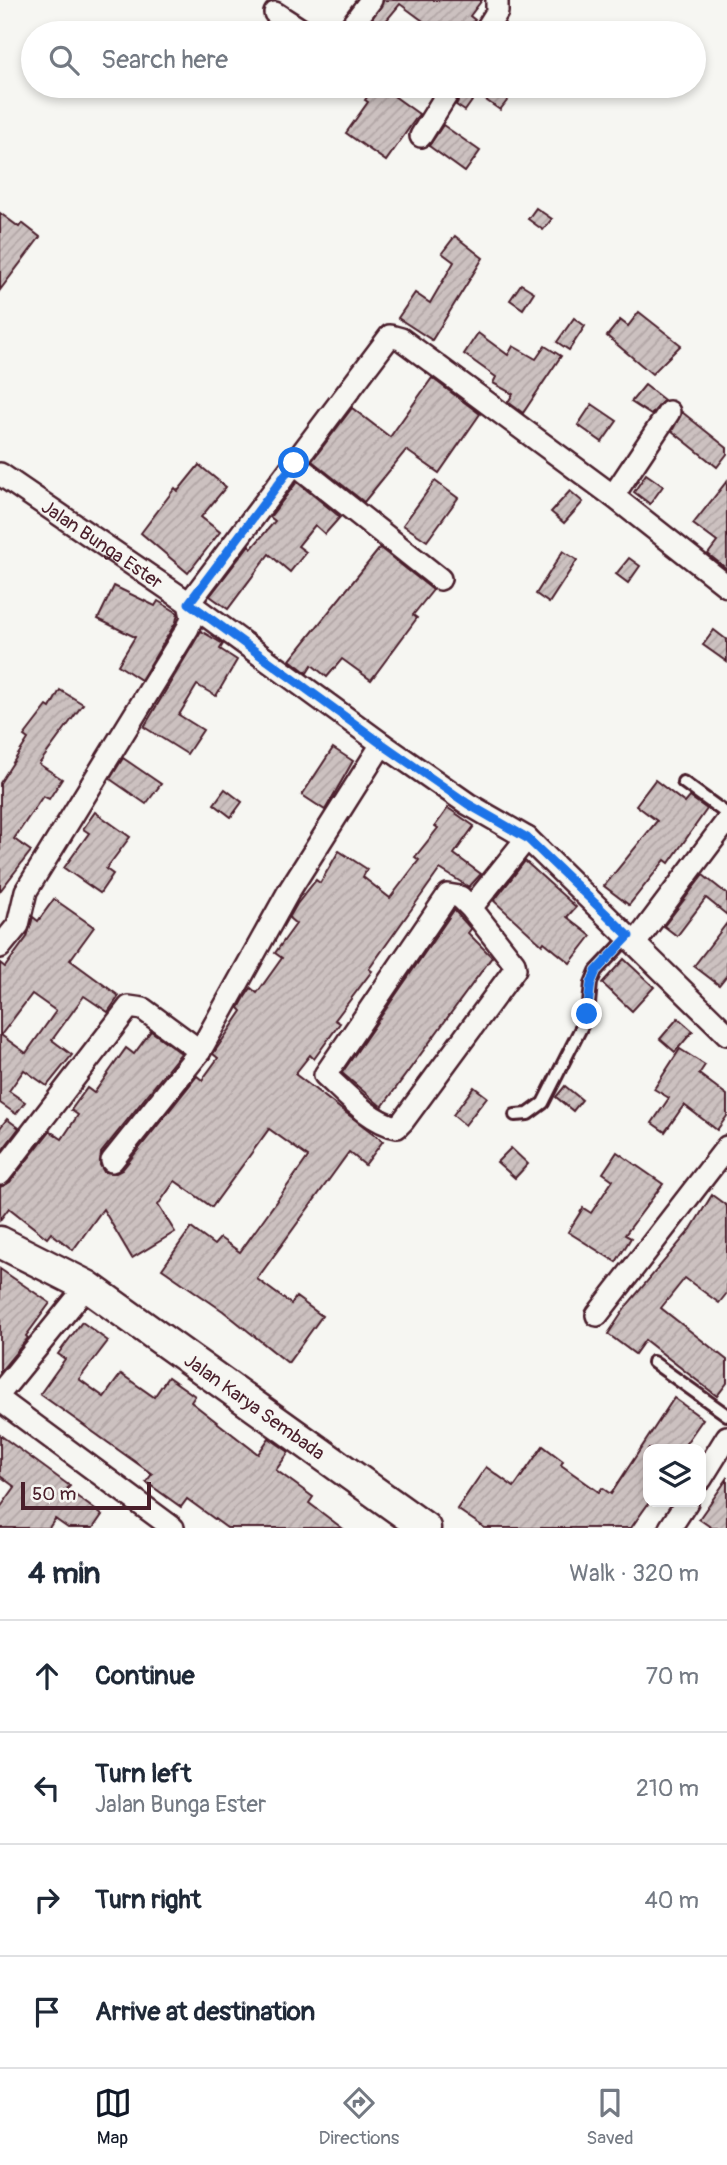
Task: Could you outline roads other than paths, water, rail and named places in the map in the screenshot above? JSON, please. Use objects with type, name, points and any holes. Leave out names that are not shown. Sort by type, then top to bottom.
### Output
[{"type":"street","points":[[355,21],[371,0]]},
{"type":"street","points":[[491,21],[497,12],[497,0]]},
{"type":"street","points":[[275,13],[287,21]]},
{"type":"street","points":[[421,136],[445,98]]},
{"type":"street","points":[[0,947],[18,925],[26,891],[188,628],[192,617],[189,603],[387,339],[394,335],[613,496],[727,586]]},
{"type":"street","points":[[613,496],[669,412]]},
{"type":"street","points":[[294,463],[440,579]]},
{"type":"street","name":"Jalan Bunga Ester","points":[[0,474],[189,603],[468,804],[527,838],[727,1034]]},
{"type":"street","points":[[112,1161],[200,1051],[289,891],[382,744]]},
{"type":"street","points":[[633,939],[727,821]]},
{"type":"street","points":[[471,908],[527,838]]},
{"type":"street","points":[[448,895],[460,897],[471,908],[514,962],[515,969],[402,1121],[397,1126],[391,1125],[364,1110],[325,1075],[448,895]]},
{"type":"street","points":[[0,1174],[129,1007],[143,1010],[200,1051]]},
{"type":"street","points":[[597,1315],[727,1147]]},
{"type":"street","name":"Jalan Karya Sembada","points":[[0,1242],[87,1286],[425,1528]]},
{"type":"street","points":[[0,1393],[87,1286]]},
{"type":"street","points":[[0,1400],[173,1528]]},
{"type":"street","points":[[706,1471],[727,1437]]},
{"type":"street","points":[[670,1528],[684,1507]]},
{"type":"lane","points":[[683,782],[727,814]]},
{"type":"lane","points":[[515,1115],[528,1114],[543,1103],[590,1009],[591,983],[596,971],[633,939]]},
{"type":"lane","points":[[653,1362],[727,1415]]}]
